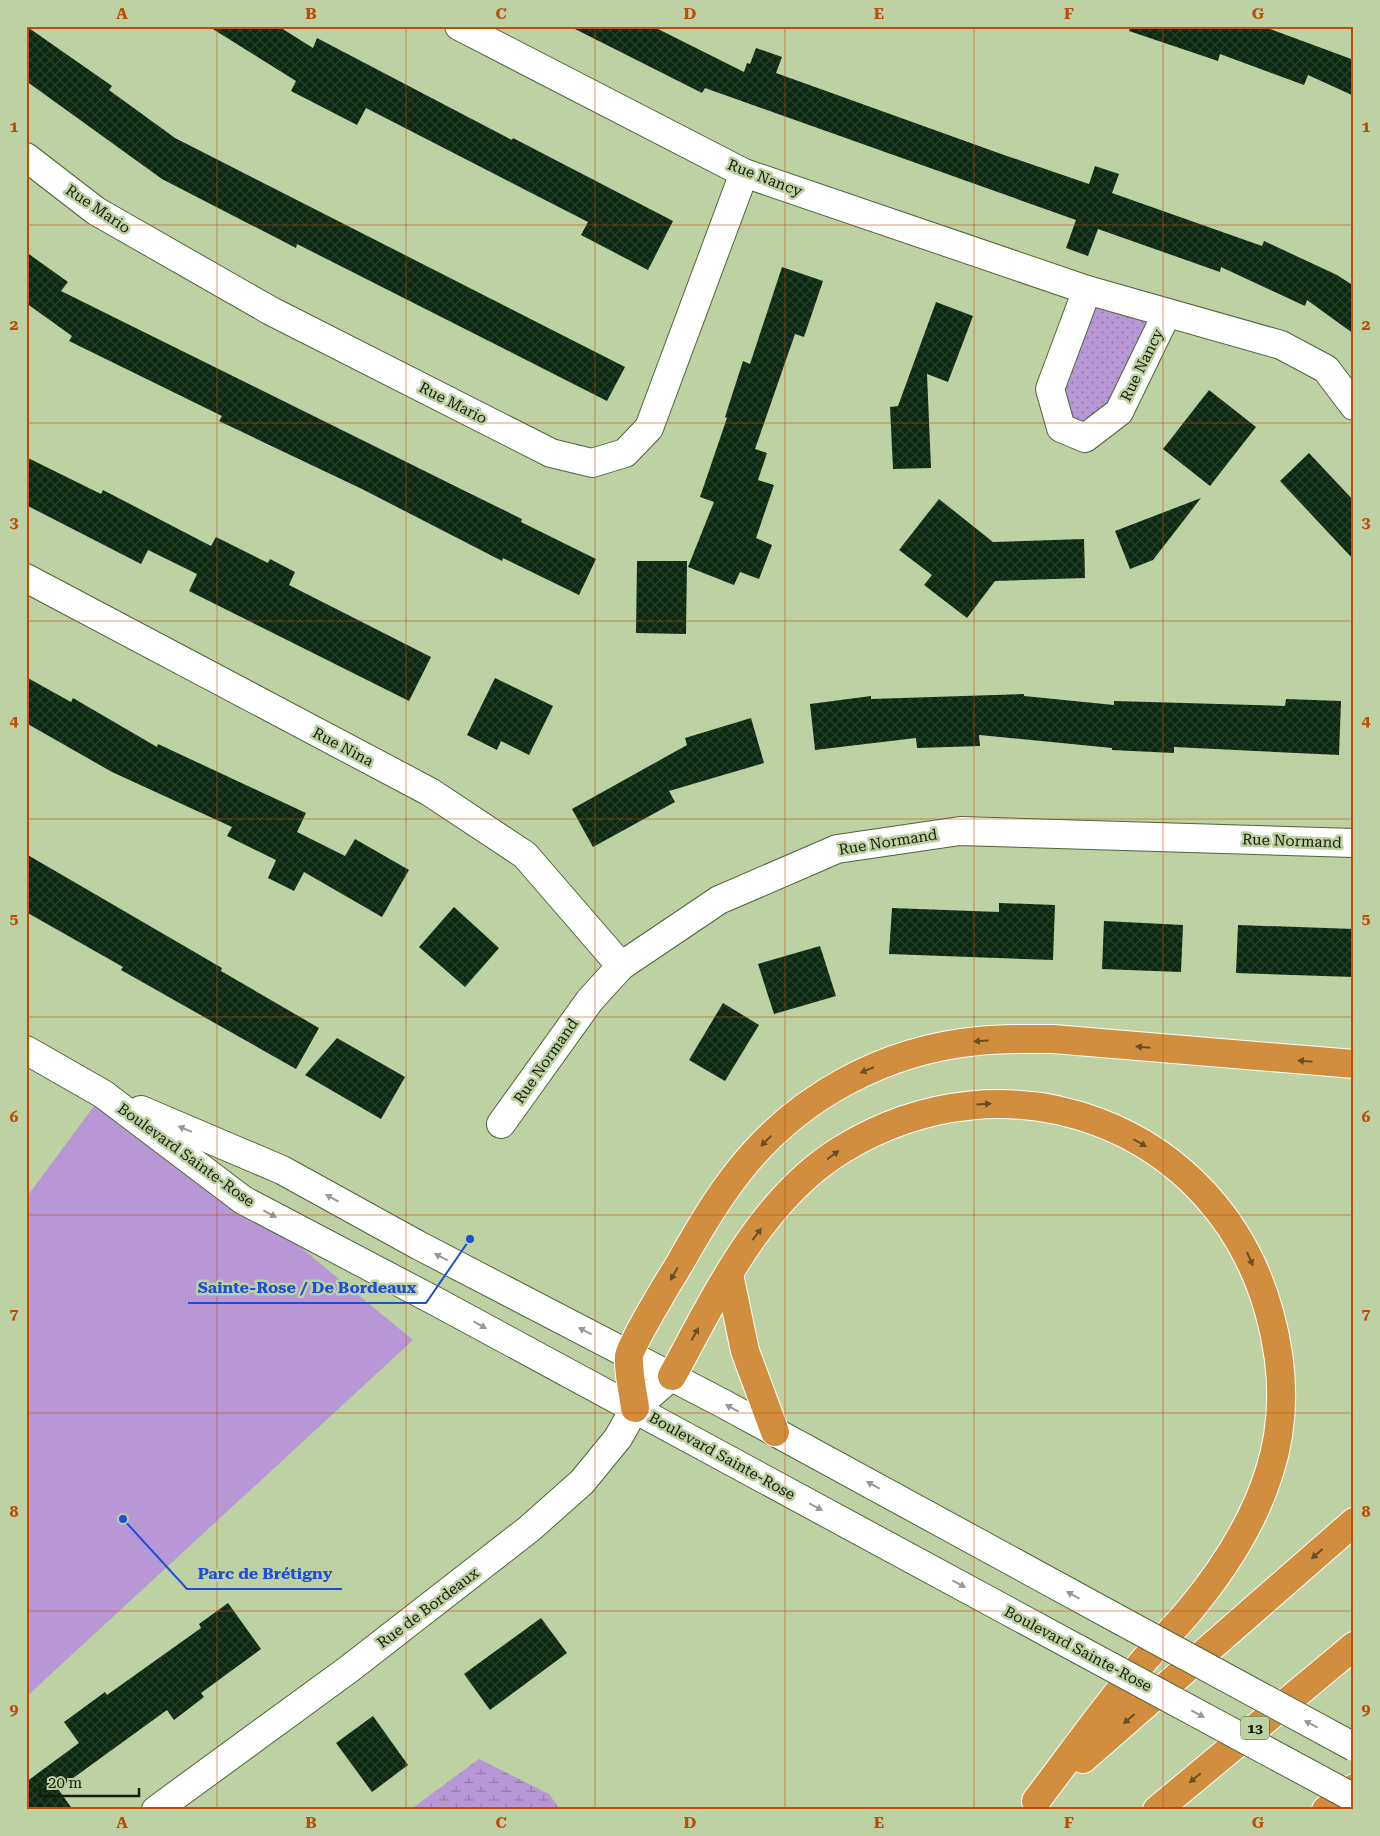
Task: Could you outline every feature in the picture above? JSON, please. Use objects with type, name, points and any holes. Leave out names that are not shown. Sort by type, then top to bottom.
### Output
[{"type":"highway","points":[[635,1408],[628,1354],[709,1214],[739,1170],[778,1129],[821,1096],[852,1076],[912,1052],[978,1040],[1015,1039],[1053,1039],[1354,1064]]},
{"type":"highway","points":[[672,1376],[729,1274],[778,1205],[795,1186],[838,1151],[909,1117],[966,1105],[1020,1104],[1076,1115],[1126,1135],[1172,1164],[1192,1181],[1230,1224],[1257,1276],[1268,1307],[1280,1361],[1280,1419],[1276,1448],[1260,1498],[1231,1554],[1208,1588],[1142,1663],[1031,1805]]},
{"type":"highway","points":[[729,1274],[745,1351],[775,1432]]},
{"type":"highway","points":[[1031,1805],[1354,1522]]},
{"type":"highway","name":"13","points":[[1157,1810],[1354,1646]]},
{"type":"highway","points":[[1326,1810],[1354,1788]]},
{"type":"street","name":"Rue Nancy","points":[[459,26],[744,173],[1087,290],[1281,345],[1326,368],[1354,406]]},
{"type":"street","name":"Rue Mario","points":[[26,157],[96,211],[271,311],[551,454],[592,463],[626,453],[649,428],[744,173]]},
{"type":"street","name":"Rue Nancy","points":[[1087,290],[1050,389],[1061,428],[1085,438],[1119,412],[1167,313]]},
{"type":"street","name":"Rue Nina","points":[[26,578],[430,792],[525,855],[621,966]]},
{"type":"street","name":"Rue Normand","points":[[501,1124],[590,1000],[621,966],[719,900],[837,848],[960,831],[1354,843]]},
{"type":"street","name":"Boulevard Sainte-Rose","points":[[26,1050],[103,1094],[282,1170],[418,1245],[672,1376],[1354,1747]]},
{"type":"street","name":"Boulevard Sainte-Rose","points":[[103,1094],[242,1200],[635,1408],[1354,1798]]},
{"type":"street","name":"Rue de Bordeaux","points":[[156,1810],[348,1669],[530,1529],[576,1488],[618,1438],[635,1408],[672,1376]]},
{"type":"green space","points":[[1087,290],[1167,313],[1119,412],[1085,438],[1050,389]]},
{"type":"green space","points":[[103,1094],[243,1200],[413,1340],[26,1697],[26,1198]]},
{"type":"green space","points":[[479,1759],[549,1794],[560,1810],[410,1810]]},
{"type":"building","points":[[26,26],[112,86],[109,90],[175,138],[625,367],[607,401],[297,244],[296,248],[162,179],[26,81]]},
{"type":"building","points":[[208,26],[278,26],[313,48],[317,38],[512,140],[513,138],[673,221],[648,270],[581,235],[588,222],[366,108],[357,125],[291,91],[296,81]]},
{"type":"building","points":[[569,26],[652,26],[744,72],[747,63],[750,64],[756,48],[782,57],[776,73],[1004,155],[1089,184],[1095,166],[1119,174],[1112,193],[1262,246],[1264,241],[1337,275],[1354,286],[1354,334],[1307,300],[1305,306],[1221,267],[1220,272],[1098,229],[1088,256],[1066,248],[1076,220],[705,88],[702,93]]},
{"type":"building","points":[[1130,26],[1262,26],[1354,60],[1354,96],[1308,75],[1304,85],[1220,54],[1218,61],[1129,31]]},
{"type":"building","points":[[26,252],[68,282],[61,291],[522,519],[521,522],[596,559],[579,595],[503,558],[502,561],[362,489],[219,421],[222,416],[69,341],[72,336],[26,303]]},
{"type":"building","points":[[782,267],[823,281],[804,337],[795,334],[755,449],[767,453],[758,480],[774,485],[756,538],[772,545],[759,579],[740,572],[734,585],[688,567],[714,502],[700,497],[727,418],[725,417],[743,361],[750,364]]},
{"type":"building","points":[[936,302],[973,316],[948,382],[927,374],[931,468],[893,469],[890,407],[898,406]]},
{"type":"building","points":[[1209,390],[1256,427],[1210,486],[1163,449]]},
{"type":"building","points":[[1309,453],[1354,501],[1354,560],[1280,481]]},
{"type":"building","points":[[26,457],[101,494],[103,490],[211,546],[216,537],[268,563],[270,559],[295,572],[289,585],[431,657],[409,701],[189,591],[197,574],[148,550],[141,564],[26,505]]},
{"type":"building","points":[[1201,498],[1153,560],[1130,569],[1115,531]]},
{"type":"building","points":[[939,499],[993,542],[1084,539],[1085,578],[995,581],[967,618],[924,585],[932,575],[899,550]]},
{"type":"building","points":[[637,561],[687,561],[686,634],[636,633]]},
{"type":"building","points":[[26,677],[71,702],[73,698],[157,747],[158,744],[306,813],[297,832],[345,856],[355,839],[409,870],[382,917],[304,872],[294,891],[268,878],[276,860],[227,836],[232,827],[112,772],[26,723]]},
{"type":"building","points":[[495,678],[553,706],[529,755],[501,741],[497,750],[467,735]]},
{"type":"building","points":[[1024,694],[1024,696],[1114,705],[1114,701],[1285,706],[1286,699],[1341,701],[1339,755],[1174,747],[1174,753],[1112,750],[1112,748],[979,735],[980,746],[917,748],[916,738],[815,750],[810,704],[871,696],[871,699]]},
{"type":"building","points":[[751,718],[764,763],[669,791],[675,802],[593,847],[572,809],[687,745],[685,738]]},
{"type":"building","points":[[26,854],[222,968],[221,971],[319,1028],[296,1069],[121,970],[123,967],[26,912]]},
{"type":"building","points":[[999,903],[1055,905],[1053,960],[889,954],[892,908],[999,912]]},
{"type":"building","points":[[454,907],[499,948],[465,987],[419,947]]},
{"type":"building","points":[[1104,921],[1183,925],[1181,972],[1102,969]]},
{"type":"building","points":[[1238,925],[1354,929],[1354,977],[1236,973]]},
{"type":"building","points":[[820,946],[836,996],[774,1014],[758,964]]},
{"type":"building","points":[[723,1003],[759,1025],[725,1081],[689,1060]]},
{"type":"building","points":[[337,1038],[405,1077],[381,1119],[305,1075]]},
{"type":"building","points":[[228,1603],[261,1649],[201,1693],[204,1697],[174,1720],[167,1710],[58,1789],[73,1810],[26,1810],[26,1782],[79,1743],[64,1722],[105,1692],[107,1695],[201,1628],[199,1624]]},
{"type":"building","points":[[541,1618],[567,1653],[490,1710],[464,1674]]},
{"type":"building","points":[[373,1716],[408,1765],[372,1792],[336,1743]]},
{"type":"place","name":"Sainte-Rose / De Bordeaux","points":[[470,1239]]},
{"type":"place","name":"Parc de Brétigny","points":[[123,1519]]}]
